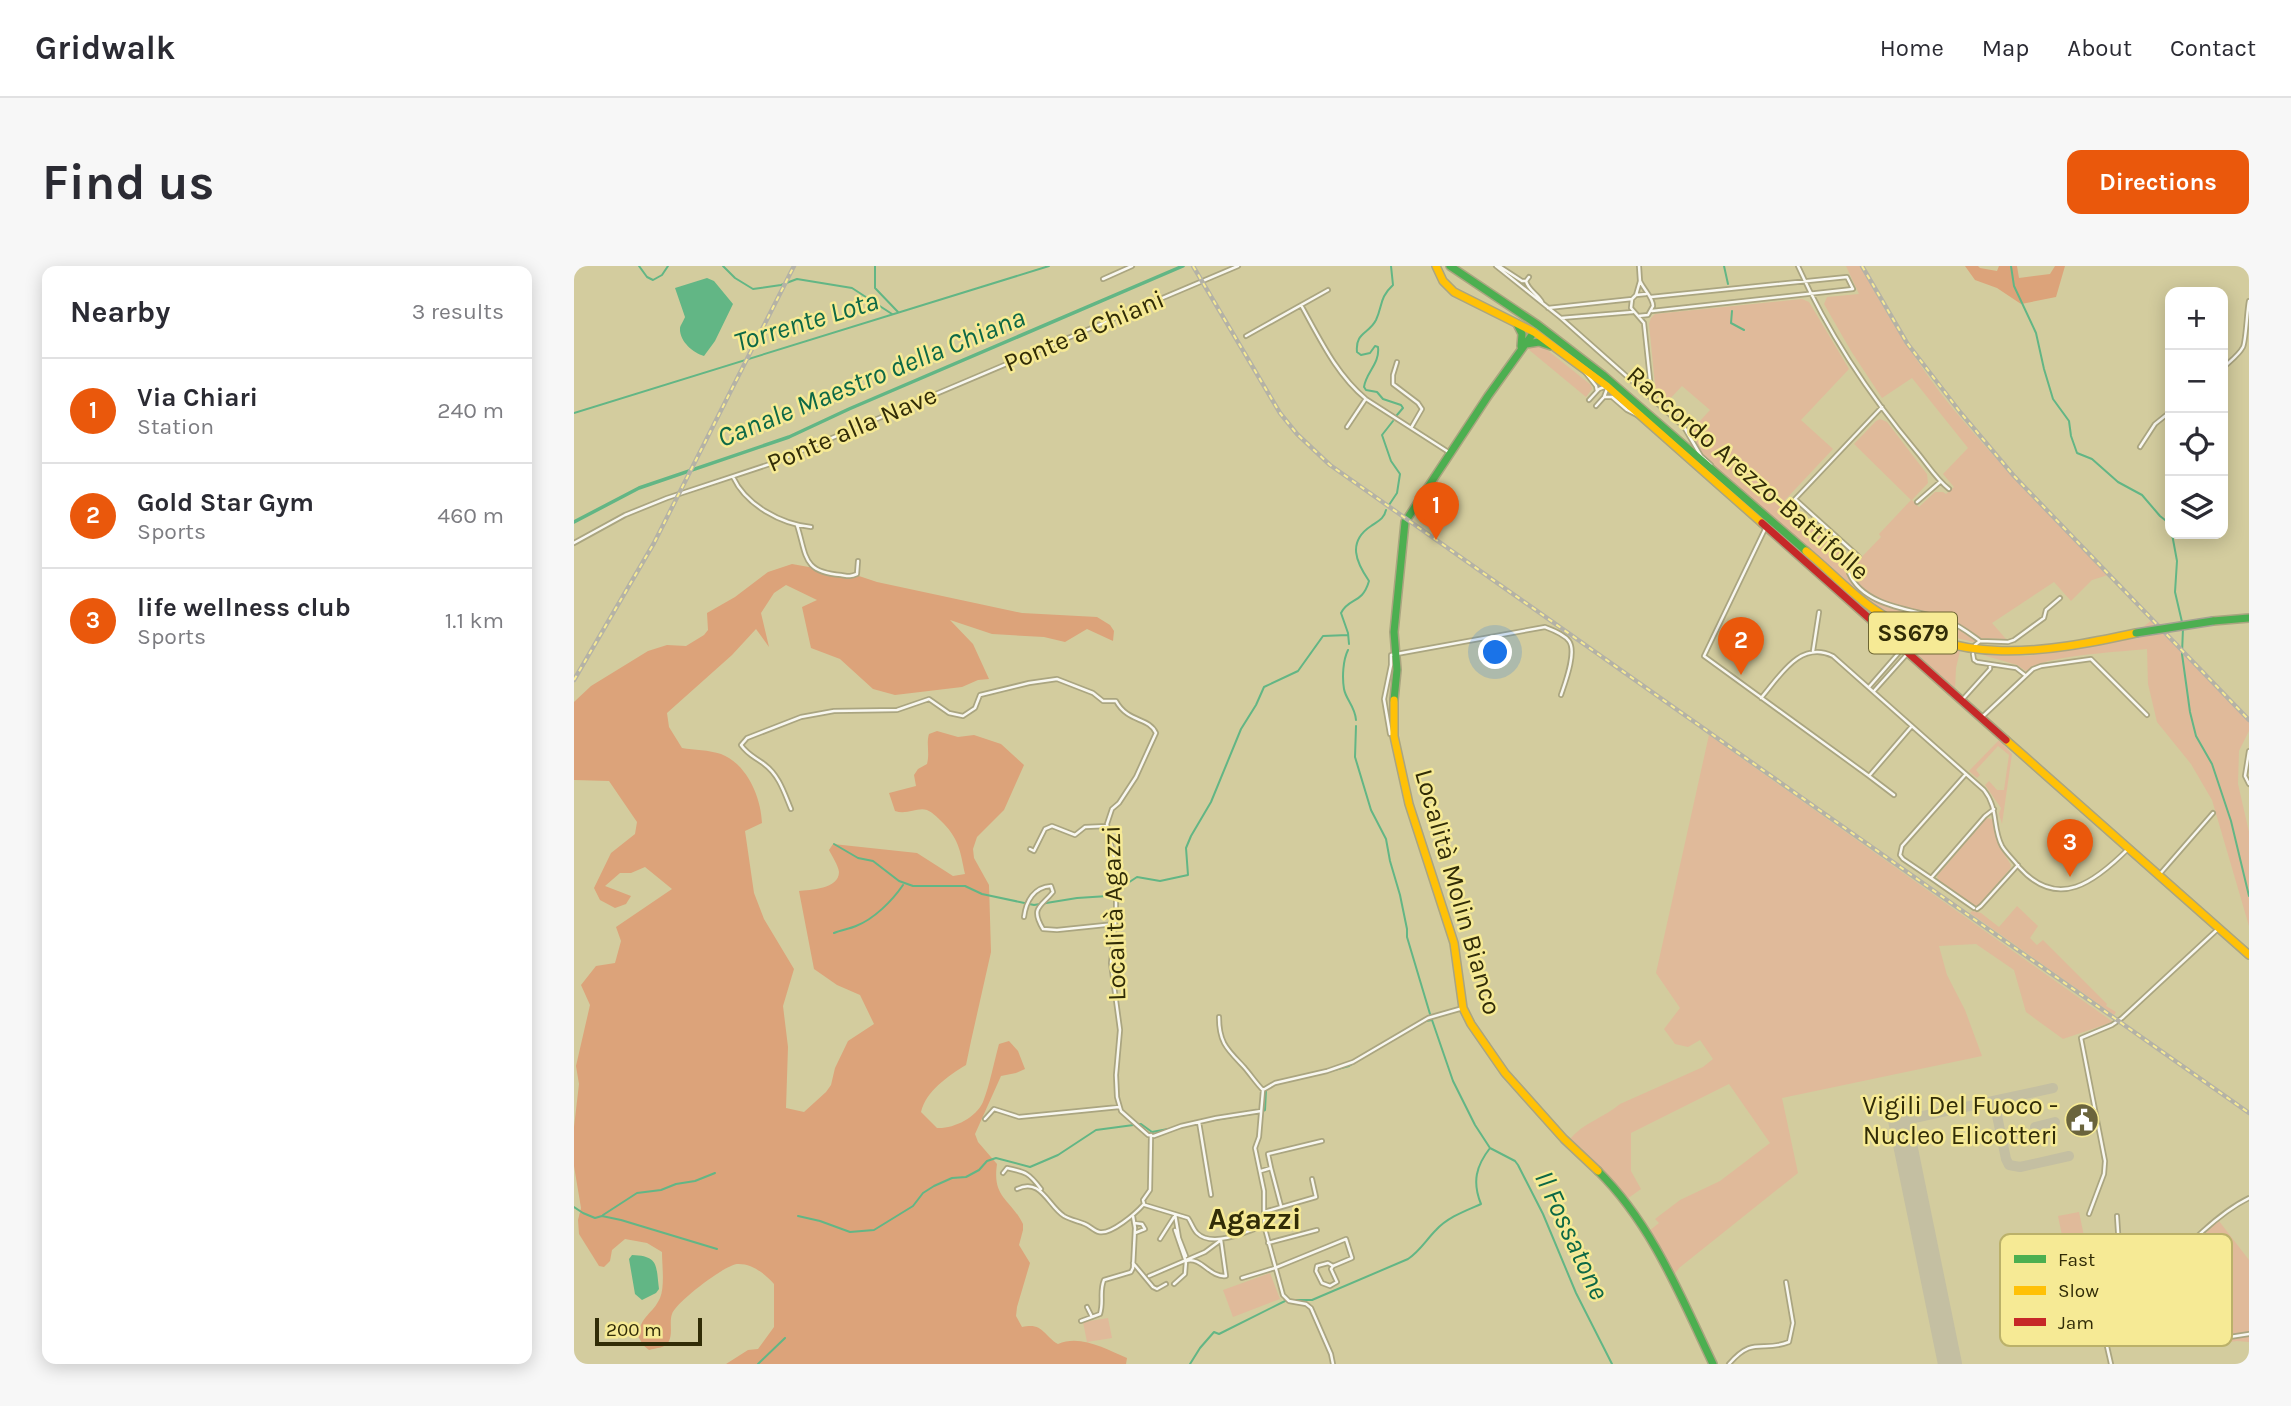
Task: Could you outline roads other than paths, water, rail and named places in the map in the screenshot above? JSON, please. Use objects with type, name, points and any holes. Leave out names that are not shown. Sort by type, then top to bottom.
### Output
[{"type":"main road","points":[[1436,266],[1443,281],[1454,292],[1534,332],[1607,386],[2249,955]]},
{"type":"main road","name":"Raccordo Arezzo-Battifolle","points":[[1450,266],[1538,325],[1603,375],[1873,610],[1899,627],[1961,648],[1999,653],[2032,653],[2213,621],[2249,618]]},
{"type":"main road","points":[[1516,322],[1522,334],[1520,350]]},
{"type":"main road","points":[[1450,453],[1534,332]]},
{"type":"main road","points":[[1520,350],[1526,344],[1539,342],[1563,353]]},
{"type":"main road","name":"Località Molin Bianco","points":[[1450,453],[1405,522],[1391,687],[1394,736],[1409,804],[1454,943],[1463,1008],[1505,1073],[1564,1139],[1601,1174],[1634,1213],[1667,1267],[1713,1364]]},
{"type":"street","points":[[1103,279],[1132,266]]},
{"type":"street","name":"Ponte a Chiani","points":[[970,379],[1238,266]]},
{"type":"street","points":[[1498,266],[1525,282],[1546,306]]},
{"type":"street","points":[[1498,266],[1684,427],[1700,456],[1726,479],[1735,491]]},
{"type":"street","points":[[1639,266],[1640,281],[1630,304],[1633,312],[1644,323]]},
{"type":"street","points":[[1798,266],[1836,339],[1882,407],[1940,482],[1949,489]]},
{"type":"street","points":[[1525,282],[1529,277]]},
{"type":"street","points":[[1651,298],[1847,277],[1853,289],[1652,310]]},
{"type":"street","points":[[1640,281],[1653,302],[1652,310],[1644,323],[1652,398]]},
{"type":"street","points":[[1247,336],[1328,290]]},
{"type":"street","points":[[1636,295],[1646,294]]},
{"type":"street","points":[[1546,306],[1632,299]]},
{"type":"street","points":[[2228,363],[2243,348],[2249,301]]},
{"type":"street","points":[[1301,305],[1347,382],[1366,399],[1450,453]]},
{"type":"street","points":[[1561,318],[1633,312]]},
{"type":"street","points":[[1638,316],[1648,315]]},
{"type":"street","points":[[1397,362],[1393,384],[1418,403],[1422,410],[1411,428]]},
{"type":"street","points":[[1581,367],[1597,391]]},
{"type":"street","name":"Ponte alla Nave","points":[[574,543],[625,515],[667,498],[774,463],[970,379]]},
{"type":"street","points":[[1607,386],[1604,397],[1598,404],[1595,403],[1591,398],[1607,386]]},
{"type":"street","points":[[1604,397],[1612,397],[1627,410],[1642,416]]},
{"type":"street","points":[[1347,427],[1366,399]]},
{"type":"street","points":[[1882,407],[1795,499],[1859,557],[1850,565],[1849,573],[1853,581],[1872,598],[1884,604],[1949,621],[1980,641],[2014,640],[2044,618],[2046,610],[2060,598]]},
{"type":"street","points":[[2140,447],[2155,424],[2169,413]]},
{"type":"street","name":"Ponte alla Nave","points":[[733,477],[738,487],[760,507],[797,526],[811,527]]},
{"type":"street","points":[[1917,502],[1940,482]]},
{"type":"street","points":[[797,526],[804,555],[815,570],[830,575],[852,577],[857,574],[859,561]]},
{"type":"street","points":[[1766,527],[1704,656],[1895,795]]},
{"type":"street","points":[[1813,651],[1819,612]]},
{"type":"street","points":[[1393,655],[1545,627],[1568,639],[1571,644],[1569,672],[1561,695]]},
{"type":"street","points":[[1975,645],[1980,641]]},
{"type":"street","points":[[1761,698],[1795,660],[1813,651],[1833,656],[1984,790],[1995,809],[2002,846],[2038,884],[2055,890],[2078,886],[2090,880],[2129,848]]},
{"type":"street","points":[[1869,687],[1906,651]]},
{"type":"street","points":[[1874,691],[1906,651]]},
{"type":"street","points":[[1973,654],[1977,662],[2016,668],[2025,676]]},
{"type":"street","points":[[1981,718],[2025,676],[2041,666],[2091,659],[2147,715]]},
{"type":"street","points":[[1962,700],[1991,665]]},
{"type":"street","name":"Località Agazzi","points":[[791,809],[780,782],[766,765],[747,754],[741,746],[747,738],[818,713],[897,710],[929,699],[949,713],[963,716],[975,708],[980,695],[1056,679],[1093,693],[1102,701],[1116,701],[1122,710],[1156,730],[1136,777],[1112,809],[1107,826],[1116,868],[1111,962],[1120,1030],[1116,1085],[1119,1107]]},
{"type":"street","name":"Località Molin Bianco","points":[[1390,734],[1384,706],[1391,687]]},
{"type":"street","points":[[1869,776],[1912,726]]},
{"type":"street","points":[[2249,751],[2245,766],[2245,776],[2249,784]]},
{"type":"street","points":[[1966,775],[1899,850],[1903,859],[1975,908],[1981,906],[2018,865]]},
{"type":"street","points":[[1931,878],[1984,816],[1995,809]]},
{"type":"street","points":[[2159,875],[2213,813]]},
{"type":"street","points":[[1030,849],[1034,851],[1045,829],[1052,826],[1074,835],[1085,827],[1107,826]]},
{"type":"street","points":[[1024,917],[1026,903],[1036,892],[1051,886],[1053,892],[1038,905],[1037,911],[1043,929],[1115,925]]},
{"type":"street","points":[[2089,1214],[2104,1174],[2105,1161],[2081,1038],[2118,1021],[2219,928]]},
{"type":"street","points":[[1333,1364],[1311,1308],[1306,1304],[1289,1301],[1283,1295],[1268,1244],[1264,1225],[1264,1191],[1255,1149],[1259,1137],[1264,1090],[1275,1083],[1353,1062],[1428,1018],[1463,1008]]},
{"type":"street","points":[[1219,1017],[1222,1042],[1264,1090]]},
{"type":"street","points":[[985,1119],[994,1109],[1019,1116],[1119,1107],[1151,1135],[1199,1122],[1261,1111]]},
{"type":"street","points":[[1199,1122],[1211,1195]]},
{"type":"street","points":[[1003,1173],[1007,1168],[1023,1171],[1032,1177],[1066,1217],[1098,1232],[1111,1229],[1133,1216],[1144,1204],[1143,1200],[1150,1189],[1151,1135]]},
{"type":"street","points":[[1281,1207],[1268,1154],[1322,1141]]},
{"type":"street","points":[[1260,1171],[1271,1168]]},
{"type":"street","points":[[1264,1212],[1316,1197],[1312,1179]]},
{"type":"street","points":[[1017,1189],[1023,1186],[1041,1189]]},
{"type":"street","points":[[2203,1234],[2232,1207],[2249,1198]]},
{"type":"street","points":[[1144,1204],[1188,1218],[1199,1234],[1221,1240]]},
{"type":"street","points":[[1160,1239],[1175,1214]]},
{"type":"street","points":[[1175,1214],[1185,1258]]},
{"type":"street","points":[[1081,1321],[1100,1314],[1104,1302],[1104,1280],[1131,1272],[1135,1233],[1133,1216]]},
{"type":"street","points":[[2117,1216],[2118,1234]]},
{"type":"street","points":[[1134,1223],[1142,1224],[1145,1229],[1135,1233]]},
{"type":"street","points":[[1149,1276],[1185,1258],[1205,1252],[1221,1240],[1264,1225]]},
{"type":"street","points":[[1175,1230],[1185,1258]]},
{"type":"street","points":[[1268,1244],[1317,1230]]},
{"type":"street","points":[[1242,1278],[1275,1268],[1346,1239],[1352,1258],[1333,1266]]},
{"type":"street","points":[[1174,1284],[1185,1274],[1186,1261],[1189,1259],[1195,1260],[1218,1276],[1226,1276],[1221,1240]]},
{"type":"street","points":[[1133,1263],[1153,1287],[1157,1289],[1166,1284]]},
{"type":"street","points":[[1328,1263],[1333,1266],[1331,1269],[1337,1282],[1330,1286],[1322,1283],[1316,1271],[1317,1266],[1328,1263]]},
{"type":"street","points":[[1729,1364],[1749,1346],[1782,1345],[1789,1342],[1793,1323],[1786,1282]]},
{"type":"street","points":[[1087,1307],[1092,1317]]},
{"type":"street","points":[[2107,1346],[2111,1364]]},
{"type":"waterway","points":[[639,266],[647,277],[653,280],[662,275],[668,266]]},
{"type":"waterway","points":[[723,266],[735,278],[753,289],[781,285],[797,279],[852,288],[892,314]]},
{"type":"waterway","points":[[875,266],[875,288],[898,312]]},
{"type":"waterway","name":"Torrente Lota","points":[[574,413],[1049,266]]},
{"type":"waterway","name":"Canale Maestro della Chiana","points":[[574,522],[639,488],[789,437],[1183,266]]},
{"type":"waterway","name":"Il Fossatone","points":[[1391,266],[1393,285],[1383,298],[1376,320],[1360,337],[1357,352],[1361,355],[1370,353],[1375,346],[1378,347],[1377,358],[1364,387],[1377,392],[1383,399],[1401,405],[1403,408],[1397,415]]},
{"type":"waterway","points":[[1724,266],[1728,284]]},
{"type":"waterway","points":[[2011,266],[2014,286],[2036,333],[2053,399],[2069,421],[2077,453],[2092,459],[2118,482],[2142,495],[2165,520]]},
{"type":"waterway","points":[[1732,311],[1731,323],[1744,330]]},
{"type":"waterway","name":"Il Fossatone","points":[[1389,505],[1397,493],[1400,474],[1391,461],[1382,435],[1393,421]]},
{"type":"waterway","name":"Il Fossatone","points":[[1349,644],[1341,613],[1363,594],[1369,581],[1360,567],[1356,545],[1363,532],[1382,518],[1386,510]]},
{"type":"waterway","points":[[2173,539],[2177,561],[2175,592],[2182,622]]},
{"type":"waterway","points":[[2183,628],[2182,654],[2190,712],[2196,736],[2212,764],[2231,821],[2249,896]]},
{"type":"waterway","points":[[834,844],[858,858],[873,861],[899,881],[913,886],[965,886],[982,894],[1034,905],[1108,896],[1137,877],[1160,881],[1188,875],[1186,848],[1211,802],[1241,729],[1264,687],[1298,671],[1323,636],[1348,635]]},
{"type":"waterway","name":"Il Fossatone","points":[[1348,650],[1343,684],[1356,720]]},
{"type":"waterway","name":"Il Fossatone","points":[[1356,726],[1355,757],[1371,810],[1386,839],[1407,937],[1430,1014]]},
{"type":"waterway","points":[[834,933],[869,919],[888,903],[903,885]]},
{"type":"waterway","name":"Il Fossatone","points":[[1426,1021],[1432,1020],[1453,1081],[1475,1125],[1490,1148],[1518,1165],[1543,1214],[1576,1293],[1612,1364]]},
{"type":"waterway","points":[[1372,1052],[1400,1036]]},
{"type":"waterway","points":[[1327,1072],[1349,1066],[1367,1055]]},
{"type":"waterway","points":[[1263,1111],[1266,1090]]},
{"type":"waterway","points":[[1208,1121],[1257,1113]]},
{"type":"waterway","points":[[798,1216],[850,1232],[874,1230],[913,1206],[923,1193],[934,1186],[952,1178],[966,1177],[979,1170],[987,1161],[996,1158],[1030,1167],[1058,1155],[1096,1130],[1141,1124],[1152,1132],[1168,1129]]},
{"type":"waterway","points":[[1293,1300],[1312,1300],[1408,1259],[1446,1221],[1481,1204],[1477,1174],[1481,1161],[1490,1148]]},
{"type":"waterway","points":[[603,1215],[637,1193],[661,1190],[715,1173]]},
{"type":"waterway","points":[[574,1207],[595,1218],[602,1216],[621,1220],[717,1249]]},
{"type":"waterway","points":[[1190,1364],[1214,1332],[1219,1334],[1287,1300]]},
{"type":"waterway","points":[[758,1364],[785,1338]]},
{"type":"railway","points":[[574,680],[654,543],[794,266]]},
{"type":"railway","points":[[1193,266],[1280,413],[1297,434],[1330,465],[2249,1113]]},
{"type":"railway","points":[[1862,266],[1907,343],[2014,476],[2249,720]]},
{"type":"place","name":"Via Chiari","points":[[1436,540]]},
{"type":"place","name":"Gold Star Gym","points":[[1741,675]]},
{"type":"place","name":"life wellness club","points":[[2070,877]]},
{"type":"place","name":"Vigili Del Fuoco - Nucleo Elicotteri","points":[[2082,1120]]},
{"type":"district","name":"Agazzi","points":[[1255,1219]]}]
